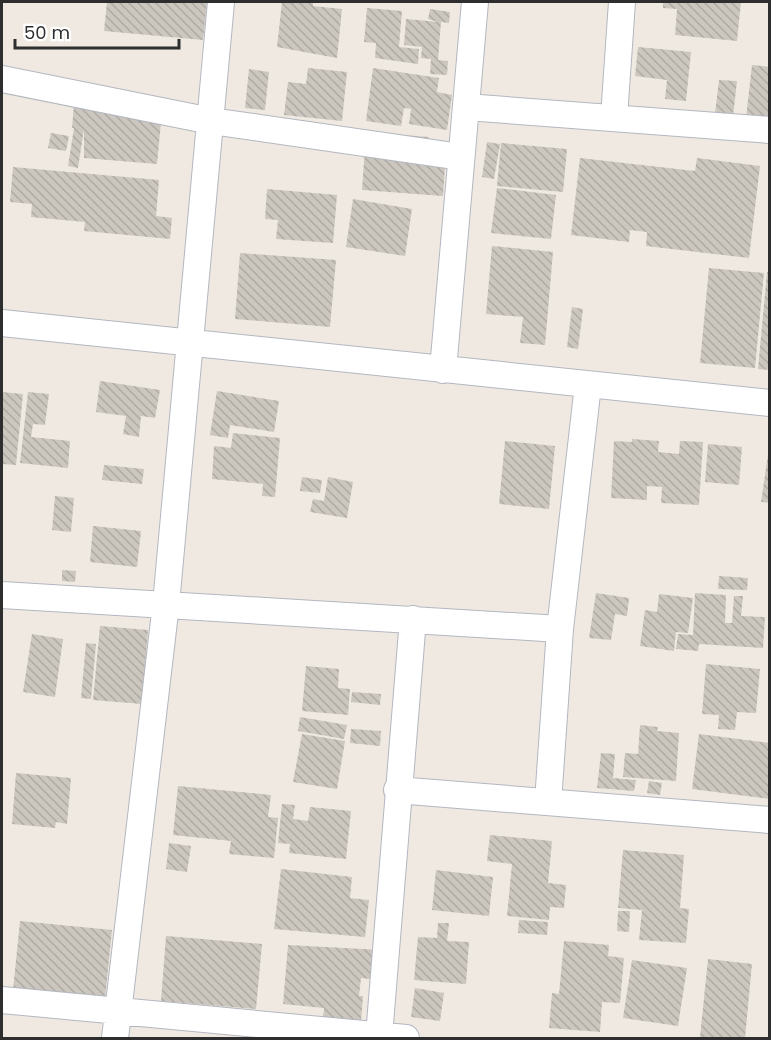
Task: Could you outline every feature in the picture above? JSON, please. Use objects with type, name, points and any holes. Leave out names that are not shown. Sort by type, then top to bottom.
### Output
[{"type":"street","points":[[115,1038],[166,604],[221,2]]},
{"type":"street","points":[[443,370],[475,2]]},
{"type":"street","points":[[614,117],[622,2]]},
{"type":"street","points":[[2,79],[211,120],[461,158]]},
{"type":"street","points":[[466,107],[770,130]]},
{"type":"street","points":[[2,323],[770,404]]},
{"type":"street","points":[[548,802],[560,628],[588,385]]},
{"type":"street","points":[[2,595],[560,628]]},
{"type":"street","points":[[379,1036],[397,790],[413,619]]},
{"type":"street","points":[[397,790],[770,820]]},
{"type":"street","points":[[2,1000],[406,1038]]},
{"type":"building","points":[[107,2],[207,2],[203,40],[104,31]]},
{"type":"building","points":[[282,2],[313,2],[313,6],[342,9],[337,58],[277,47]]},
{"type":"building","points":[[663,2],[741,2],[737,41],[675,35],[677,9],[663,8]]},
{"type":"building","points":[[367,8],[402,11],[399,47],[419,49],[418,64],[375,58],[376,43],[364,42]]},
{"type":"building","points":[[430,9],[450,12],[449,23],[441,22],[438,60],[448,61],[447,75],[430,74],[431,59],[421,58],[422,47],[404,45],[406,19],[438,22],[428,19]]},
{"type":"building","points":[[638,47],[691,52],[686,101],[665,99],[667,80],[635,76]]},
{"type":"building","points":[[752,65],[770,67],[770,121],[746,118]]},
{"type":"building","points":[[308,68],[347,72],[342,121],[284,115],[288,82],[306,84]]},
{"type":"building","points":[[373,68],[439,78],[437,92],[452,95],[447,130],[409,124],[411,109],[404,108],[401,126],[366,121]]},
{"type":"building","points":[[249,69],[269,72],[265,110],[245,108]]},
{"type":"building","points":[[719,80],[737,81],[733,116],[715,114]]},
{"type":"building","points":[[74,104],[162,112],[157,164],[84,158],[84,129],[78,168],[68,166],[74,128],[72,128]]},
{"type":"building","points":[[366,132],[429,137],[427,150],[446,152],[443,196],[362,190]]},
{"type":"building","points":[[51,133],[69,136],[66,151],[48,148]]},
{"type":"building","points":[[487,142],[500,144],[494,179],[482,177]]},
{"type":"building","points":[[501,143],[567,149],[563,192],[497,186]]},
{"type":"building","points":[[580,158],[695,171],[697,158],[760,166],[749,258],[646,246],[647,232],[630,230],[629,242],[571,235]]},
{"type":"building","points":[[13,167],[159,180],[156,216],[172,218],[170,239],[84,231],[85,222],[31,217],[32,204],[10,202]]},
{"type":"building","points":[[497,188],[556,195],[551,239],[491,233]]},
{"type":"building","points":[[267,189],[337,195],[333,243],[276,239],[278,220],[265,219]]},
{"type":"building","points":[[353,199],[412,209],[405,256],[346,247]]},
{"type":"building","points":[[492,246],[553,252],[545,345],[520,343],[523,317],[486,314]]},
{"type":"building","points":[[240,253],[336,260],[330,327],[235,319]]},
{"type":"building","points":[[709,268],[764,273],[755,368],[700,363]]},
{"type":"building","points":[[767,272],[770,272],[770,370],[758,369]]},
{"type":"building","points":[[572,307],[583,309],[578,349],[567,347]]},
{"type":"building","points":[[100,381],[160,390],[155,418],[141,416],[139,437],[123,434],[126,416],[96,412]]},
{"type":"building","points":[[217,391],[279,401],[274,432],[230,425],[228,438],[210,435]]},
{"type":"building","points":[[2,392],[23,394],[16,465],[2,464]]},
{"type":"building","points":[[28,392],[49,394],[45,425],[33,424],[31,437],[70,441],[68,468],[20,463]]},
{"type":"building","points":[[233,433],[280,438],[275,497],[262,496],[263,484],[212,479],[214,446],[231,448]]},
{"type":"building","points":[[632,439],[659,441],[658,452],[679,454],[680,441],[703,442],[699,505],[661,503],[662,487],[647,486],[647,500],[611,498],[614,441],[632,442]]},
{"type":"building","points":[[505,441],[555,446],[549,509],[499,504]]},
{"type":"building","points":[[708,444],[742,447],[739,485],[705,482]]},
{"type":"building","points":[[768,455],[770,455],[770,503],[761,502]]},
{"type":"building","points":[[104,465],[144,469],[142,484],[102,480]]},
{"type":"building","points":[[302,477],[322,480],[320,493],[300,491]]},
{"type":"building","points":[[328,477],[353,482],[347,518],[310,512],[313,499],[324,501]]},
{"type":"building","points":[[55,496],[74,498],[71,532],[52,530]]},
{"type":"building","points":[[93,526],[141,531],[137,567],[90,562]]},
{"type":"building","points":[[62,570],[76,571],[75,582],[62,581]]},
{"type":"building","points":[[719,576],[748,578],[747,590],[718,589]]},
{"type":"building","points":[[596,593],[629,598],[627,616],[615,614],[611,640],[589,638]]},
{"type":"building","points":[[695,593],[726,595],[725,623],[732,623],[734,596],[743,596],[741,616],[765,617],[763,648],[699,644],[698,651],[676,649],[678,634],[693,635]]},
{"type":"building","points":[[659,594],[693,598],[688,633],[676,632],[674,651],[640,646],[645,610],[657,612]]},
{"type":"building","points":[[100,626],[148,630],[142,704],[93,700]]},
{"type":"building","points":[[32,634],[63,639],[55,697],[23,692]]},
{"type":"building","points":[[86,643],[96,644],[91,699],[81,698]]},
{"type":"building","points":[[706,664],[760,669],[756,713],[737,712],[735,730],[718,729],[719,715],[702,714]]},
{"type":"building","points":[[306,666],[339,669],[338,688],[350,689],[348,715],[302,711]]},
{"type":"building","points":[[352,692],[381,694],[380,705],[351,702]]},
{"type":"building","points":[[300,717],[347,725],[344,739],[298,731]]},
{"type":"building","points":[[640,725],[658,727],[657,731],[679,733],[676,781],[623,777],[625,753],[638,754]]},
{"type":"building","points":[[351,729],[381,731],[380,746],[350,743]]},
{"type":"building","points":[[302,734],[345,741],[337,789],[293,782]]},
{"type":"building","points":[[699,734],[770,743],[770,799],[692,789]]},
{"type":"building","points":[[601,753],[615,754],[613,778],[636,780],[634,791],[597,788]]},
{"type":"building","points":[[16,773],[71,778],[67,824],[56,822],[55,828],[12,824]]},
{"type":"building","points":[[649,781],[662,783],[660,795],[647,793]]},
{"type":"building","points":[[178,786],[271,795],[268,817],[278,818],[274,858],[229,854],[231,841],[173,835]]},
{"type":"building","points":[[282,804],[295,805],[293,819],[308,821],[310,807],[351,811],[346,859],[289,853],[290,844],[278,843]]},
{"type":"building","points":[[490,835],[552,841],[548,883],[566,885],[564,908],[550,907],[549,920],[507,916],[512,864],[487,861]]},
{"type":"building","points":[[169,843],[191,846],[187,872],[166,869]]},
{"type":"building","points":[[623,850],[684,855],[680,908],[689,909],[686,943],[639,940],[642,910],[618,908]]},
{"type":"building","points":[[281,869],[352,877],[350,898],[369,900],[365,937],[274,929]]},
{"type":"building","points":[[436,870],[493,877],[489,916],[432,910]]},
{"type":"building","points":[[618,911],[630,911],[629,932],[617,931]]},
{"type":"building","points":[[519,920],[548,922],[547,935],[518,933]]},
{"type":"building","points":[[20,921],[112,930],[105,999],[13,990]]},
{"type":"building","points":[[438,923],[449,923],[447,941],[469,942],[466,984],[414,980],[418,937],[437,938]]},
{"type":"building","points":[[166,936],[262,944],[256,1009],[161,1001]]},
{"type":"building","points":[[564,941],[609,945],[608,956],[624,958],[620,1003],[602,1002],[600,1032],[549,1028],[552,993],[559,994]]},
{"type":"building","points":[[288,945],[382,950],[380,980],[361,978],[359,996],[363,996],[361,1021],[323,1018],[324,1008],[283,1004]]},
{"type":"building","points":[[708,959],[752,964],[745,1038],[700,1037]]},
{"type":"building","points":[[632,960],[687,968],[678,1026],[623,1018]]},
{"type":"building","points":[[415,988],[444,993],[440,1021],[411,1017]]}]
